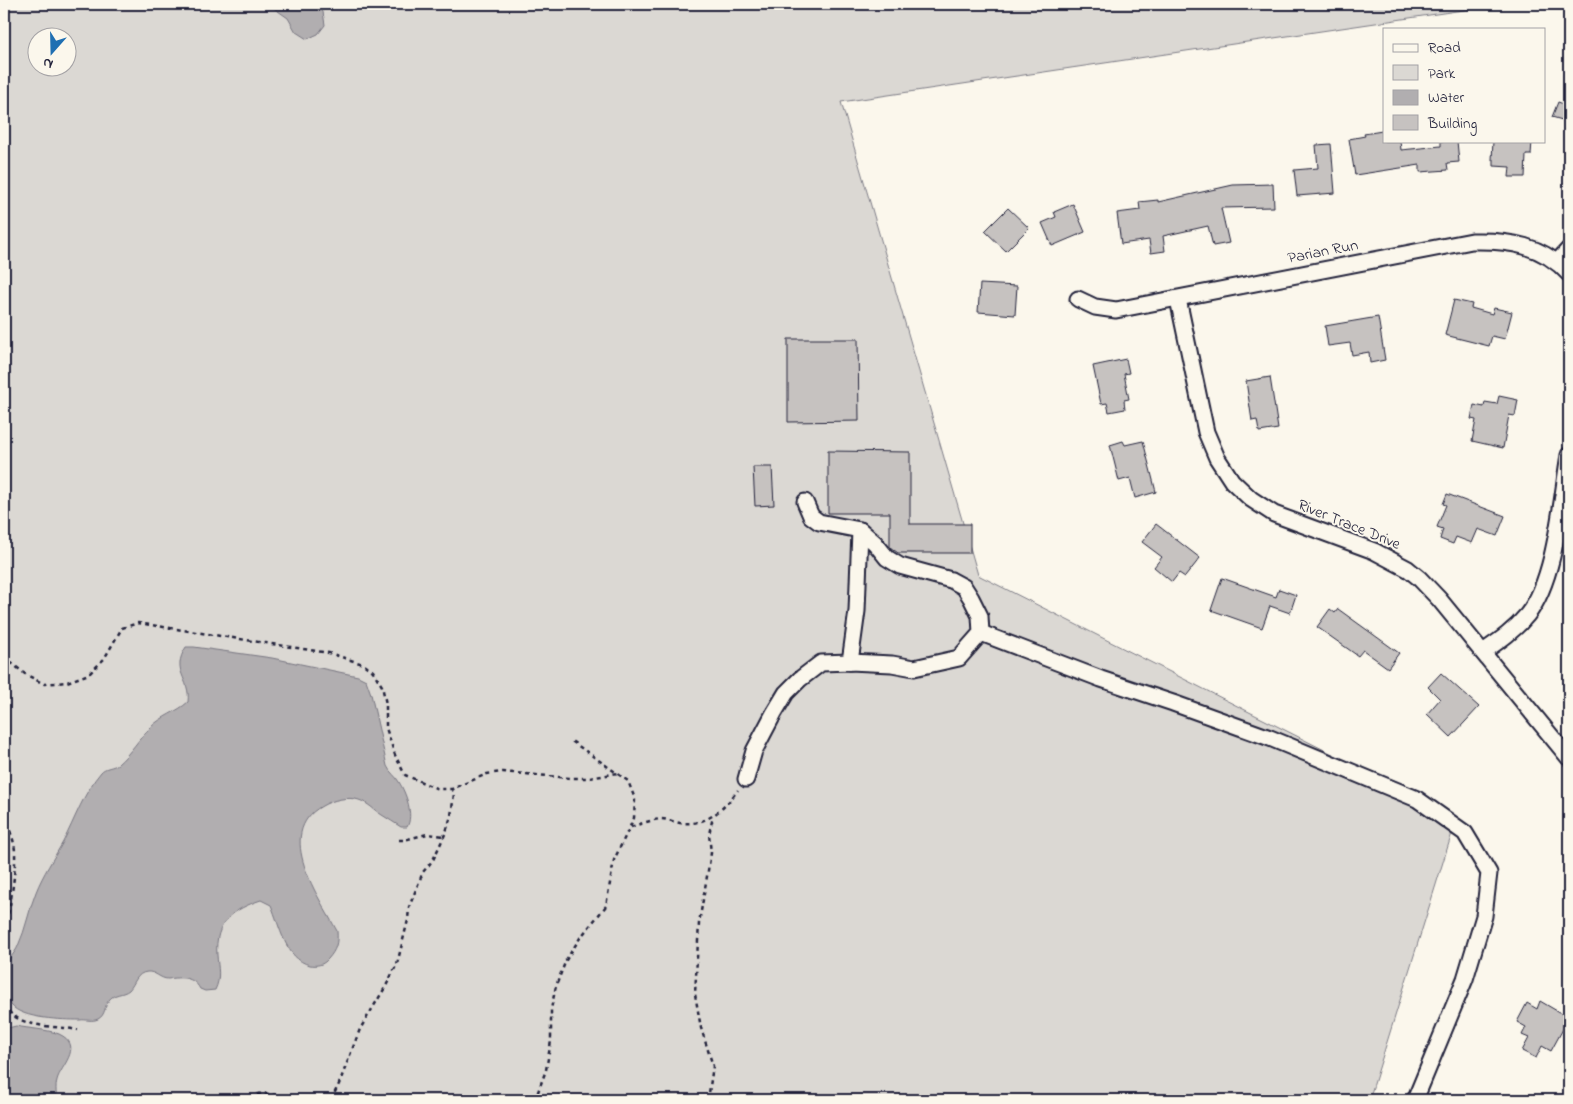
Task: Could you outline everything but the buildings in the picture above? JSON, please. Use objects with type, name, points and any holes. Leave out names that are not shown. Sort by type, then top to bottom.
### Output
[{"type":"street","name":"Parian Run","points":[[1078,299],[1096,307],[1116,310],[1472,241],[1493,240],[1516,244],[1538,251],[1558,261],[1569,274]]},
{"type":"street","points":[[1558,261],[1569,248]]},
{"type":"street","name":"River Trace Drive","points":[[1178,298],[1206,432],[1217,458],[1232,481],[1251,499],[1274,514],[1374,551],[1419,578],[1439,599],[1569,758]]},
{"type":"street","points":[[1483,652],[1514,629],[1527,614],[1542,589],[1552,559],[1569,455]]},
{"type":"street","points":[[746,779],[754,751],[786,693],[800,679],[821,663],[892,664],[914,668],[959,658],[981,633],[980,616],[964,587],[951,580],[900,566],[887,558],[876,543],[860,530],[819,522],[811,516],[805,502]]},
{"type":"street","points":[[850,662],[857,611],[860,530]]},
{"type":"street","points":[[981,633],[1101,679],[1279,742],[1416,799],[1465,833],[1489,873],[1484,916],[1465,979],[1415,1100]]},
{"type":"path","points":[[4,657],[25,674],[44,684],[68,682],[90,674],[104,659],[122,628],[138,623],[329,653],[363,664],[374,671],[382,686],[386,704],[386,728],[395,755],[405,775],[438,789],[452,789],[487,774],[503,772],[570,778],[590,778],[618,773]]},
{"type":"path","points":[[535,1100],[546,1070],[551,1041],[551,1009],[556,986],[566,960],[580,938],[597,920],[606,906],[614,860],[634,818],[636,800],[628,781],[570,740]]},
{"type":"path","points":[[630,827],[662,819],[680,823],[701,823],[713,817],[727,805],[746,779]]},
{"type":"path","points":[[331,1100],[360,1029],[397,964],[408,920],[409,907],[423,872],[433,860],[444,836],[454,794],[452,789]]},
{"type":"path","points":[[4,816],[15,853],[4,935]]},
{"type":"path","points":[[708,1100],[713,1066],[701,1028],[694,994],[699,923],[712,853],[709,834],[713,817]]},
{"type":"path","points":[[398,840],[427,834],[444,836]]},
{"type":"path","points":[[4,1005],[8,1013],[18,1020],[32,1024],[78,1030]]},
{"type":"path","points":[[242,1100],[262,1093],[298,1100]]},
{"type":"green space","points":[[4,4],[1504,4],[841,102],[978,575],[1457,817],[1369,1100],[4,1100]]},
{"type":"water","points":[[268,4],[317,4],[323,12],[325,25],[318,34],[307,39],[296,32],[288,18]]},
{"type":"water","points":[[186,647],[272,658],[358,676],[366,680],[371,694],[387,766],[402,787],[408,804],[410,816],[407,827],[401,827],[362,801],[350,798],[335,800],[326,804],[308,818],[301,832],[300,848],[304,866],[311,884],[337,931],[335,949],[322,964],[310,965],[302,962],[295,956],[284,941],[271,905],[261,900],[234,913],[222,925],[217,944],[219,977],[215,990],[205,991],[200,989],[194,982],[186,978],[165,979],[147,972],[140,974],[129,990],[111,998],[107,1002],[101,1017],[96,1020],[54,1019],[33,1016],[16,1010],[7,997],[4,973],[9,959],[17,949],[45,872],[63,842],[85,797],[101,772],[118,764],[155,723],[188,702],[187,687],[180,669],[180,663]]},
{"type":"water","points":[[16,1026],[54,1032],[66,1038],[70,1043],[70,1054],[57,1080],[57,1100],[4,1100],[4,1029]]}]
